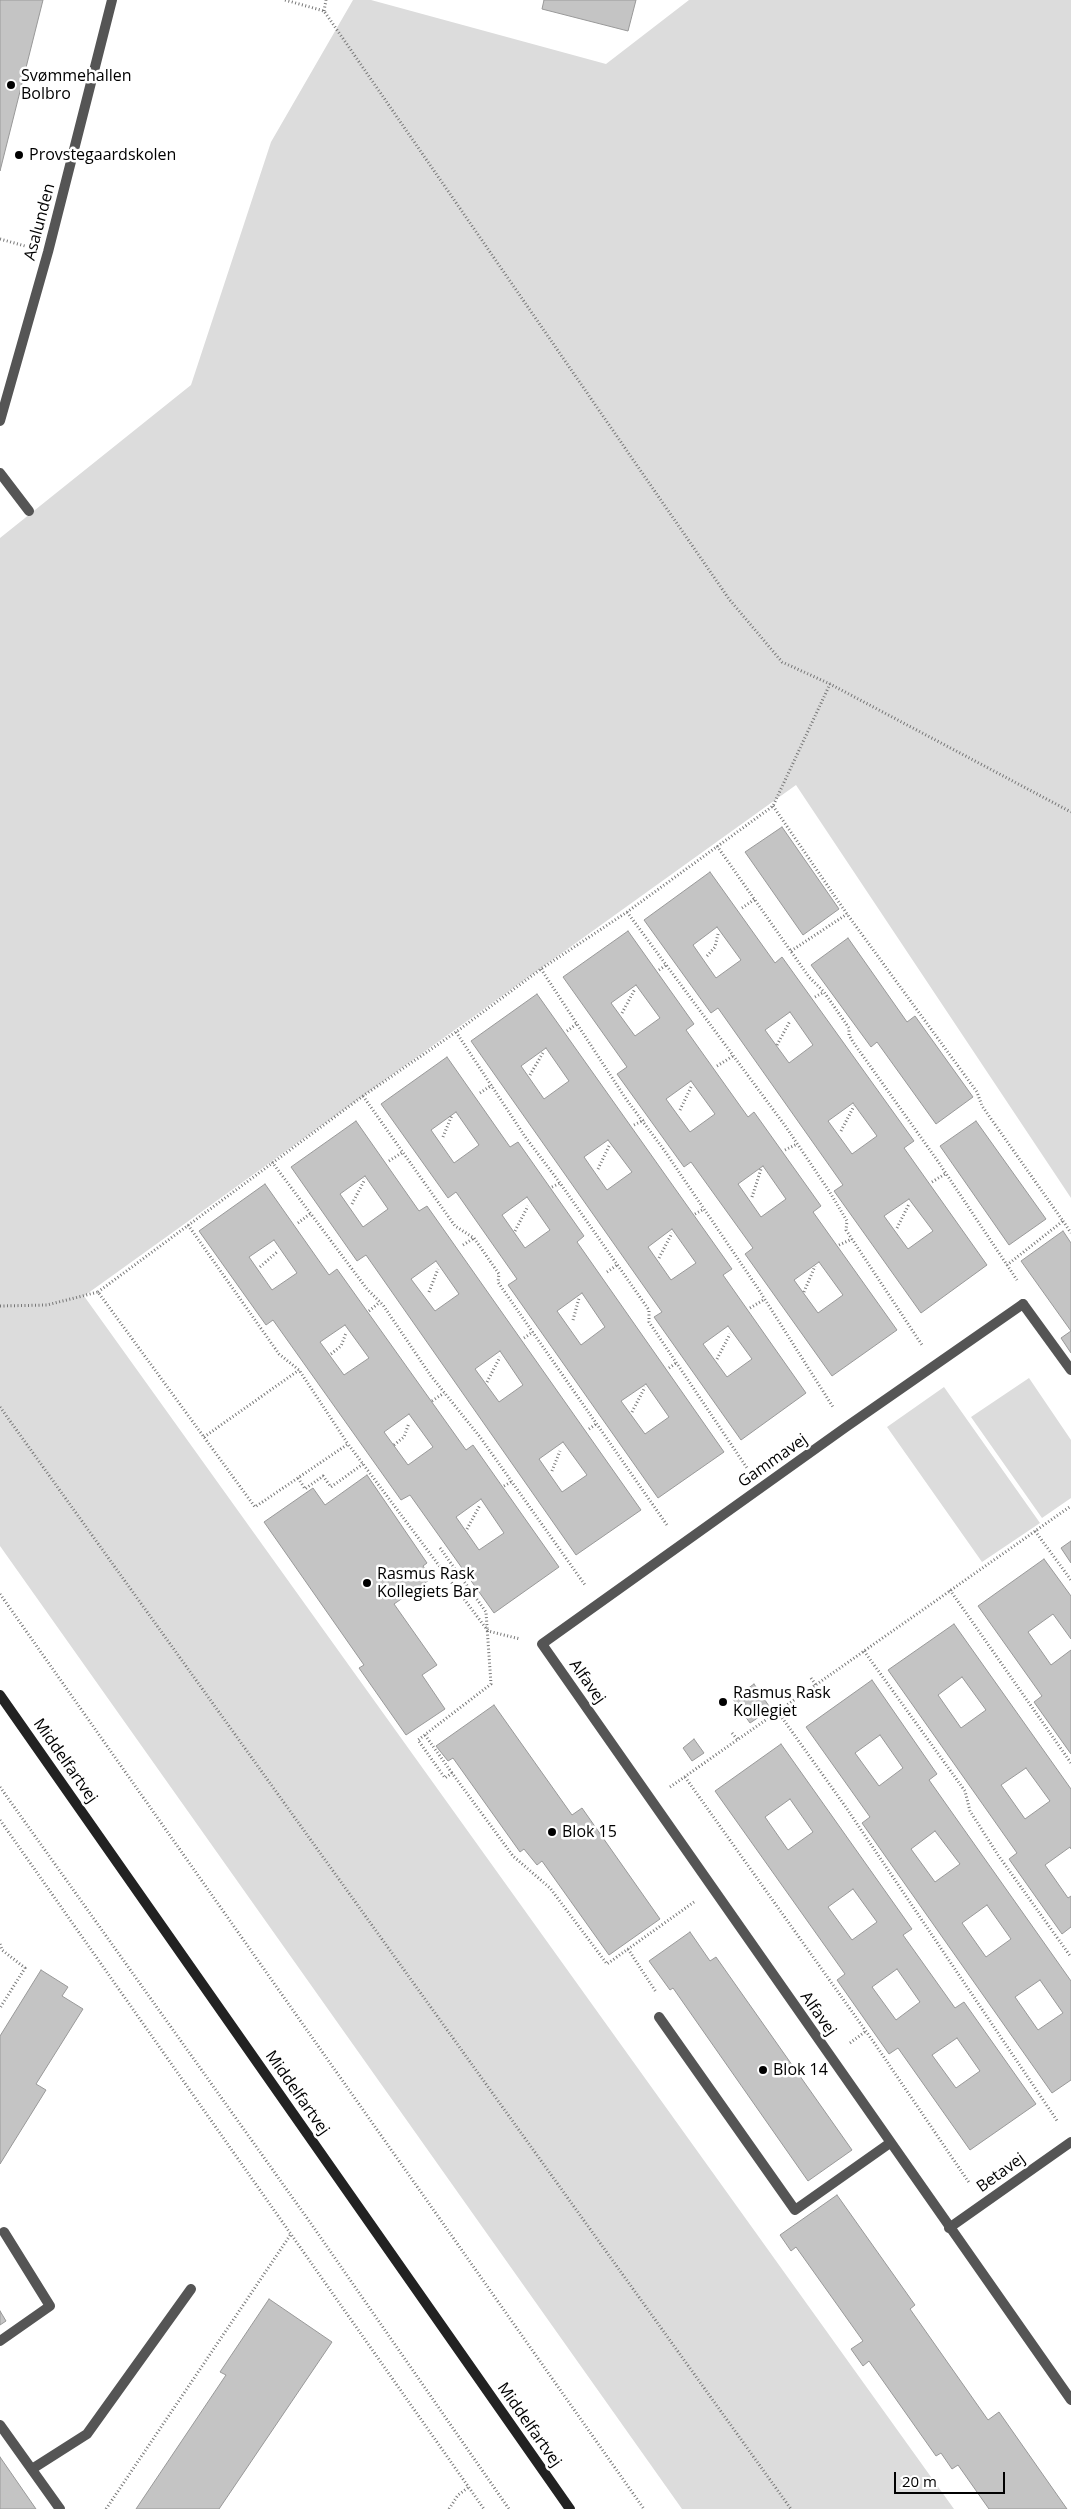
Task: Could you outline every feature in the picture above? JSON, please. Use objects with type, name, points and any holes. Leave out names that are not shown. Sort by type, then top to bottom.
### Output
[{"type":"main road","name":"Middelfartvej","points":[[0,1695],[570,2509]]},
{"type":"street","name":"Asalunden","points":[[0,421],[48,252],[112,0]]},
{"type":"street","points":[[0,474],[29,511]]},
{"type":"street","name":"Gammavej","points":[[542,1644],[682,1546],[846,1427],[1023,1304],[1071,1370]]},
{"type":"street","name":"Alfavej","points":[[542,1644],[949,2228],[1069,2393]]},
{"type":"street","points":[[659,2017],[795,2210],[890,2143]]},
{"type":"street","name":"Betavej","points":[[949,2228],[1071,2142]]},
{"type":"street","points":[[0,2341],[50,2306],[4,2232]]},
{"type":"street","points":[[32,2469],[87,2434],[191,2288]]},
{"type":"street","points":[[0,2425],[60,2509]]},
{"type":"path","points":[[285,0],[324,11],[729,599],[782,662],[830,684],[1071,812]]},
{"type":"path","points":[[324,11],[326,0]]},
{"type":"path","points":[[0,1306],[47,1305],[98,1292],[272,1162],[456,1032],[541,969],[627,912],[773,806],[830,684]]},
{"type":"path","points":[[773,806],[847,914],[978,1092],[982,1106],[1071,1233]]},
{"type":"path","points":[[718,846],[809,977],[824,992],[849,1028],[849,1035],[853,1042],[1021,1285]]},
{"type":"path","points":[[742,908],[755,899]]},
{"type":"path","points":[[627,912],[720,1040],[734,1056],[796,1144],[847,1221],[846,1230],[936,1365]]},
{"type":"path","points":[[791,951],[847,914]]},
{"type":"path","points":[[708,956],[714,947],[718,934]]},
{"type":"path","points":[[659,970],[666,965]]},
{"type":"path","points":[[541,969],[626,1099],[644,1120],[765,1299],[846,1427]]},
{"type":"path","points":[[622,1013],[635,989]]},
{"type":"path","points":[[815,997],[824,992]]},
{"type":"path","points":[[777,1045],[790,1020]]},
{"type":"path","points":[[567,1031],[578,1023]]},
{"type":"path","points":[[456,1032],[536,1152],[649,1310],[649,1322],[760,1488]]},
{"type":"path","points":[[530,1075],[544,1051]]},
{"type":"path","points":[[717,1066],[734,1056]]},
{"type":"path","points":[[878,1087],[882,1084]]},
{"type":"path","points":[[680,1110],[692,1085]]},
{"type":"path","points":[[480,1093],[492,1086]]},
{"type":"path","points":[[364,1096],[455,1226],[474,1238],[499,1274],[498,1282],[502,1288],[682,1546]]},
{"type":"path","points":[[841,1131],[854,1106]]},
{"type":"path","points":[[443,1137],[452,1115]]},
{"type":"path","points":[[634,1125],[644,1120]]},
{"type":"path","points":[[598,1169],[610,1144]]},
{"type":"path","points":[[785,1150],[796,1144]]},
{"type":"path","points":[[389,1161],[403,1152]]},
{"type":"path","points":[[272,1162],[366,1289],[380,1302],[444,1393],[480,1437],[598,1604]]},
{"type":"path","points":[[752,1198],[761,1169]]},
{"type":"path","points":[[932,1182],[945,1174]]},
{"type":"path","points":[[352,1204],[365,1180]]},
{"type":"path","points":[[552,1187],[560,1183]]},
{"type":"path","points":[[896,1228],[909,1204]]},
{"type":"path","points":[[515,1231],[528,1206]]},
{"type":"path","points":[[695,1214],[704,1209]]},
{"type":"path","points":[[298,1223],[311,1213]]},
{"type":"path","points":[[1007,1265],[1063,1221]]},
{"type":"path","points":[[188,1225],[279,1354],[299,1370],[348,1444],[488,1631],[542,1644]]},
{"type":"path","points":[[659,1258],[672,1234]]},
{"type":"path","points":[[463,1245],[474,1238]]},
{"type":"path","points":[[839,1245],[852,1239]]},
{"type":"path","points":[[260,1267],[277,1252]]},
{"type":"path","points":[[607,1272],[617,1265]]},
{"type":"path","points":[[804,1292],[815,1266]]},
{"type":"path","points":[[429,1292],[438,1269]]},
{"type":"path","points":[[98,1292],[255,1507],[348,1444]]},
{"type":"path","points":[[573,1320],[579,1298]]},
{"type":"path","points":[[750,1308],[765,1299]]},
{"type":"path","points":[[368,1310],[380,1302]]},
{"type":"path","points":[[524,1338],[533,1332]]},
{"type":"path","points":[[331,1354],[341,1346],[346,1333]]},
{"type":"path","points":[[717,1359],[730,1334]]},
{"type":"path","points":[[487,1382],[500,1357]]},
{"type":"path","points":[[669,1368],[676,1363]]},
{"type":"path","points":[[204,1437],[299,1370]]},
{"type":"path","points":[[632,1412],[645,1387]]},
{"type":"path","points":[[432,1401],[444,1393]]},
{"type":"path","points":[[0,1407],[791,2509]]},
{"type":"path","points":[[394,1445],[404,1437],[409,1423]]},
{"type":"path","points":[[589,1429],[596,1424]]},
{"type":"path","points":[[552,1471],[560,1451]]},
{"type":"path","points":[[298,1478],[304,1489],[323,1476],[331,1487],[364,1464]]},
{"type":"path","points":[[504,1486],[510,1482]]},
{"type":"path","points":[[467,1529],[480,1505]]},
{"type":"path","points":[[651,1800],[1071,1506]]},
{"type":"path","points":[[1035,1531],[1071,1580]]},
{"type":"path","points":[[440,1548],[486,1612],[491,1684],[418,1740],[445,1778],[452,1773]]},
{"type":"path","points":[[963,1572],[968,1578]]},
{"type":"path","points":[[950,1590],[1071,1763]]},
{"type":"path","points":[[0,1594],[644,2509]]},
{"type":"path","points":[[893,1625],[895,1629]]},
{"type":"path","points":[[864,1652],[965,1791],[970,1811],[998,1855],[1071,1956]]},
{"type":"path","points":[[811,1678],[816,1684]]},
{"type":"path","points":[[778,1712],[845,1806],[1060,2126]]},
{"type":"path","points":[[732,1733],[738,1740]]},
{"type":"path","points":[[425,1734],[513,1856],[550,1888],[607,1964],[713,1888]]},
{"type":"path","points":[[685,1777],[880,2052],[984,2204]]},
{"type":"path","points":[[0,1787],[312,2225],[509,2509]]},
{"type":"path","points":[[0,1820],[484,2509]]},
{"type":"path","points":[[0,1944],[2,1950],[25,1968],[0,2008]]},
{"type":"path","points":[[106,2509],[291,2234]]},
{"type":"path","points":[[449,2509],[458,2495],[469,2487]]},
{"type":"shaded area","points":[[353,0],[371,0],[606,64],[689,0],[1071,0],[1071,1198],[796,785],[84,1296],[954,2509],[682,2509],[0,1546],[0,538],[191,385],[271,142]]},
{"type":"shaded area","points":[[1029,1378],[1071,1440],[1071,1498],[1042,1518],[971,1417]]},
{"type":"shaded area","points":[[944,1387],[1040,1523],[982,1562],[887,1427]]},
{"type":"building","name":"Svømmehallen Bolbro","points":[[0,0],[43,0],[0,171]]},
{"type":"building","points":[[544,0],[636,0],[628,31],[542,9]]},
{"type":"building","points":[[782,827],[839,909],[803,935],[745,852]]},
{"type":"building","points":[[710,872],[775,963],[782,957],[914,1141],[904,1148],[987,1265],[921,1313],[834,1191],[843,1185],[718,1008],[711,1013],[644,920]],"holes":[[[717,927],[741,960],[716,978],[693,945]],[[790,1012],[813,1045],[789,1063],[765,1030]],[[853,1103],[877,1136],[852,1154],[828,1121]],[[909,1199],[933,1231],[908,1249],[884,1216]]]},
{"type":"building","points":[[628,931],[694,1024],[686,1030],[748,1117],[754,1112],[821,1206],[813,1212],[897,1330],[832,1376],[745,1254],[753,1248],[691,1162],[684,1167],[617,1074],[627,1067],[563,977]],"holes":[[[636,985],[660,1018],[635,1036],[611,1003]],[[691,1081],[715,1114],[690,1132],[666,1099]],[[763,1166],[786,1199],[761,1217],[738,1184]],[[819,1262],[843,1295],[818,1313],[794,1280]]]},
{"type":"building","points":[[848,938],[907,1022],[915,1016],[973,1097],[936,1124],[877,1042],[871,1047],[811,965]]},
{"type":"building","points":[[537,994],[732,1269],[723,1275],[806,1393],[741,1440],[654,1317],[662,1312],[471,1041]],"holes":[[[546,1048],[569,1081],[544,1099],[521,1066]],[[608,1140],[632,1172],[607,1190],[584,1157]],[[672,1229],[696,1263],[671,1280],[648,1247]],[[728,1326],[752,1359],[727,1377],[703,1344]]]},
{"type":"building","points":[[447,1057],[510,1147],[518,1142],[584,1236],[577,1242],[724,1452],[658,1498],[508,1285],[517,1279],[456,1192],[448,1198],[381,1104]],"holes":[[[456,1112],[479,1145],[454,1163],[431,1130]],[[527,1197],[550,1230],[525,1248],[502,1215]],[[582,1293],[605,1327],[581,1345],[557,1311]],[[646,1384],[669,1417],[645,1434],[621,1401]]]},
{"type":"building","points":[[356,1121],[419,1211],[427,1206],[641,1510],[576,1555],[366,1255],[357,1261],[291,1167]],"holes":[[[365,1176],[388,1209],[363,1227],[340,1194]],[[436,1261],[459,1294],[435,1311],[411,1279]],[[500,1351],[523,1385],[499,1402],[475,1369]],[[563,1442],[587,1475],[562,1492],[539,1459]]]},
{"type":"building","points":[[976,1121],[1046,1219],[1009,1245],[940,1146]]},
{"type":"building","points":[[265,1184],[329,1275],[337,1269],[466,1450],[473,1445],[559,1567],[494,1613],[410,1495],[401,1500],[273,1320],[266,1325],[199,1231]],"holes":[[[274,1240],[297,1273],[272,1290],[249,1257]],[[345,1325],[369,1358],[344,1375],[320,1342]],[[409,1414],[433,1447],[408,1465],[384,1432]],[[481,1499],[504,1533],[479,1550],[456,1517]]]},
{"type":"building","points":[[1063,1231],[1071,1243],[1071,1331],[1021,1261]]},
{"type":"building","points":[[1071,1331],[1071,1353],[1061,1338]]},
{"type":"building","points":[[367,1475],[427,1563],[423,1566],[432,1578],[394,1604],[437,1665],[422,1675],[445,1709],[406,1735],[359,1668],[364,1665],[264,1522],[313,1488],[325,1505]]},
{"type":"building","points":[[1071,1541],[1071,1563],[1061,1548]]},
{"type":"building","points":[[1044,1559],[1071,1596],[1071,1639],[1053,1614],[1028,1632],[1051,1665],[1071,1650],[1071,1754],[1034,1702],[1042,1696],[978,1606]]},
{"type":"building","points":[[954,1624],[1071,1789],[1071,1849],[1070,1847],[1045,1865],[1068,1898],[1071,1896],[1071,1927],[1062,1934],[1009,1859],[1017,1853],[888,1670]],"holes":[[[962,1677],[986,1710],[961,1728],[938,1695]],[[1026,1768],[1050,1801],[1025,1819],[1001,1785]]]},
{"type":"building","points":[[872,1680],[937,1774],[929,1780],[1071,1981],[1071,2080],[1052,2093],[862,1823],[870,1817],[806,1727]],"holes":[[[880,1735],[903,1768],[879,1786],[855,1753]],[[935,1831],[960,1864],[935,1882],[911,1849]],[[987,1905],[1011,1939],[986,1957],[962,1923]],[[1040,1980],[1063,2013],[1038,2030],[1015,1997]]]},
{"type":"building","points":[[754,1684],[771,1709],[750,1723],[733,1699]]},
{"type":"building","name":"Blok 15","points":[[494,1705],[572,1815],[582,1808],[660,1919],[609,1955],[542,1861],[537,1865],[524,1849],[520,1852],[453,1758],[448,1761],[436,1746]]},
{"type":"building","points":[[694,1739],[704,1753],[692,1761],[683,1748]]},
{"type":"building","points":[[781,1744],[912,1929],[903,1935],[955,2008],[964,2002],[1036,2104],[970,2150],[898,2048],[889,2054],[837,1980],[845,1974],[715,1791]],"holes":[[[790,1799],[813,1832],[788,1850],[765,1817]],[[853,1889],[877,1922],[852,1940],[828,1907]],[[897,1969],[920,2002],[896,2020],[872,1987]],[[957,2038],[980,2071],[956,2088],[932,2055]]]},
{"type":"building","name":"Blok 14","points":[[690,1932],[710,1961],[716,1957],[852,2150],[808,2181],[673,1988],[670,1990],[649,1961]]},
{"type":"building","points":[[41,1970],[68,1987],[62,1996],[83,2009],[36,2084],[46,2090],[0,2164],[0,2036]]},
{"type":"building","points":[[837,2195],[915,2305],[910,2309],[988,2420],[999,2412],[1067,2509],[989,2509],[958,2465],[952,2469],[941,2453],[936,2456],[869,2361],[863,2366],[851,2349],[863,2341],[796,2247],[791,2251],[780,2235]]},
{"type":"building","points":[[269,2299],[332,2342],[219,2509],[136,2509],[226,2375],[220,2372]]},
{"type":"building","points":[[0,2311],[6,2321],[0,2325]]},
{"type":"building","points":[[0,2457],[36,2509],[0,2509]]},
{"type":"place","name":"Svømmehallen Bolbro","points":[[11,85]]},
{"type":"place","name":"Provstegaardskolen","points":[[19,155]]},
{"type":"place","name":"Rasmus Rask Kollegiets Bar","points":[[367,1583]]},
{"type":"place","name":"Rasmus Rask Kollegiet","points":[[723,1702]]},
{"type":"place","name":"Blok 15","points":[[552,1832]]},
{"type":"place","name":"Blok 14","points":[[763,2070]]}]
